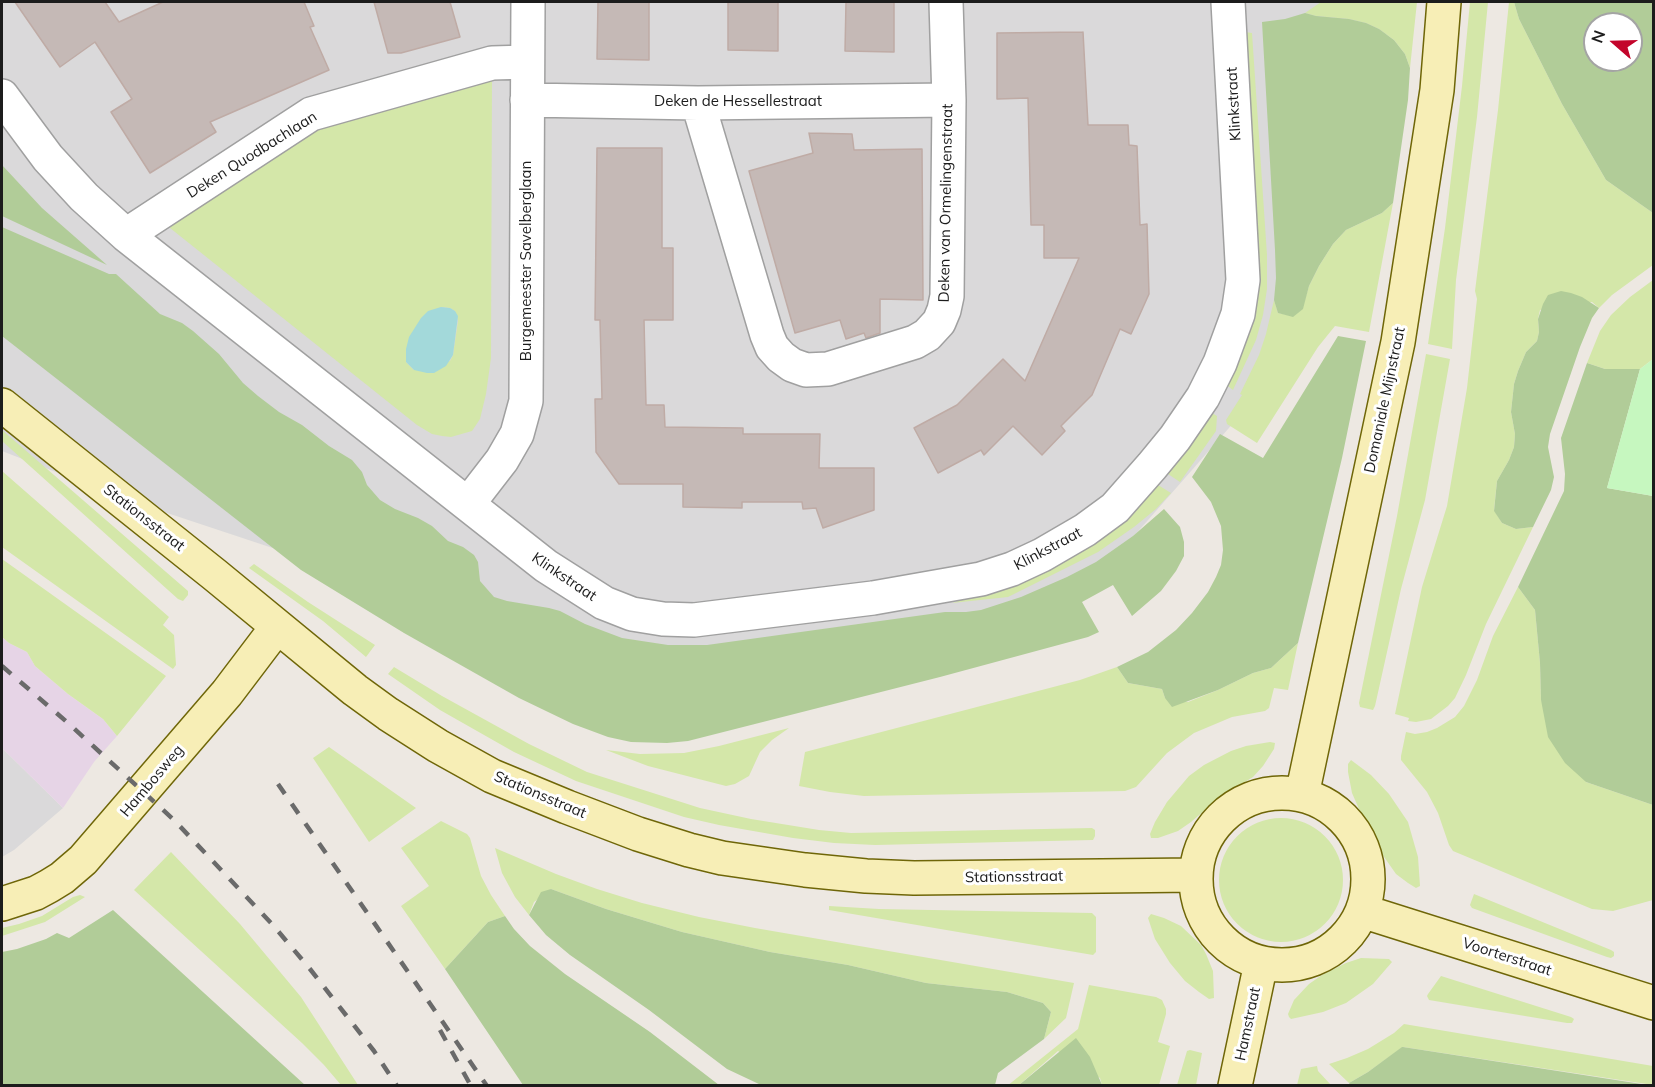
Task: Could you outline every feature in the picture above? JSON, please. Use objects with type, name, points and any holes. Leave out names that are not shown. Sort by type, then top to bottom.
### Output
[{"type":"main road","name":"Domaniale Mijnstraat","points":[[1302,795],[1398,342],[1437,90],[1444,2]]},
{"type":"main road","name":"Stationsstraat","points":[[2,405],[355,690],[388,714],[484,772],[604,822],[689,850],[722,858],[866,876],[962,878],[1196,875]]},
{"type":"main road","name":"Hambosweg","points":[[2,904],[36,893],[49,886],[83,860],[227,693],[277,627]]},
{"type":"main road","points":[[1280,792],[1302,795],[1324,804],[1344,819],[1359,839],[1366,862],[1368,887],[1362,911],[1352,929],[1338,944],[1321,956],[1302,963],[1282,965],[1261,963],[1239,954],[1221,940],[1207,921],[1198,899],[1196,875],[1199,854],[1208,834],[1222,817],[1239,804],[1259,795],[1280,792]]},
{"type":"main road","name":"Voorterstraat","points":[[1362,911],[1653,1003]]},
{"type":"main road","name":"Hamstraat","points":[[1235,1086],[1261,963]]},
{"type":"street","name":"Burgemeester Savelberglaan","points":[[468,504],[502,460],[512,443],[517,434],[526,401],[528,2]]},
{"type":"street","name":"Deken van Ormelingenstraat","points":[[698,103],[767,335],[781,357],[792,365],[806,370],[828,369],[915,342],[927,335],[939,322],[947,296],[949,100],[946,2]]},
{"type":"street","name":"Klinkstraat","points":[[468,504],[546,566],[604,603],[632,614],[684,620],[873,598],[981,579],[1042,555],[1085,530],[1115,508],[1174,438],[1203,397],[1220,363],[1238,314],[1242,280],[1228,2]]},
{"type":"street","name":"Deken Quodbachlaan","points":[[126,236],[311,114],[492,63],[527,62]]},
{"type":"street","points":[[2,96],[48,158],[84,197],[126,236],[468,504]]},
{"type":"street","name":"Deken de Hessellestraat","points":[[527,100],[698,103],[949,100]]},
{"type":"shaded area","points":[[2,2],[1399,2],[1243,412],[1119,553],[983,626],[616,662],[125,499],[2,451]]},
{"type":"shaded area","points":[[2,637],[27,652],[35,666],[103,719],[117,736],[94,762],[63,808],[2,748]]},
{"type":"shaded area","points":[[2,748],[63,808],[14,850],[2,857]]},
{"type":"green space","points":[[1321,2],[1417,2],[1410,68],[1405,54],[1394,40],[1379,29],[1349,19],[1305,13]]},
{"type":"green space","points":[[1470,2],[1488,2],[1477,117],[1456,280],[1452,349],[1428,344],[1445,228]]},
{"type":"green space","points":[[1509,2],[1514,2],[1519,19],[1562,104],[1606,180],[1653,213],[1653,265],[1612,295],[1599,308],[1592,302],[1540,310],[1537,341],[1526,352],[1514,384],[1511,412],[1515,434],[1514,447],[1497,481],[1494,510],[1502,523],[1516,529],[1533,527],[1486,624],[1455,698],[1431,719],[1408,721],[1409,718],[1395,714],[1422,587],[1447,506],[1467,388],[1477,299],[1475,291]]},
{"type":"green space","points":[[1514,2],[1653,2],[1653,213],[1606,180],[1562,104],[1519,19]]},
{"type":"green space","points":[[1305,13],[1349,19],[1379,29],[1394,40],[1405,54],[1410,68],[1408,100],[1393,203],[1382,213],[1346,230],[1333,244],[1309,286],[1303,309],[1293,317],[1278,313],[1274,300],[1275,250],[1262,22]]},
{"type":"green space","points":[[1245,32],[1252,33],[1267,255],[1267,289],[1256,340],[1233,390],[1225,384]]},
{"type":"green space","points":[[492,77],[491,358],[480,419],[472,431],[451,437],[432,434],[417,425],[165,224],[315,126]],"holes":[[[441,307],[455,311],[458,321],[450,361],[414,370],[406,362]]]},
{"type":"green space","points":[[2,165],[42,208],[107,265],[2,216]]},
{"type":"green space","points":[[1393,203],[1369,332],[1335,326],[1318,347],[1257,443],[1227,424],[1226,420],[1242,395],[1240,394],[1259,355],[1274,300],[1278,313],[1293,316],[1302,309],[1309,286],[1333,244],[1346,230],[1382,213]]},
{"type":"green space","points":[[2,227],[109,274],[116,274],[160,314],[182,323],[193,331],[219,354],[243,383],[258,396],[352,460],[362,472],[367,485],[380,500],[432,526],[448,541],[463,547],[474,555],[478,562],[480,581],[494,597],[560,611],[585,624],[622,638],[668,645],[707,645],[945,612],[981,610],[1021,597],[1096,562],[1133,536],[1164,509],[1180,527],[1184,542],[1184,556],[1161,591],[1132,616],[1113,585],[1082,602],[1099,632],[1088,637],[688,741],[631,742],[608,737],[573,724],[519,698],[404,633],[301,570],[2,336]]},
{"type":"green space","points":[[1653,280],[1653,359],[1640,369],[1605,369],[1587,363],[1600,331],[1611,315]]},
{"type":"green space","points":[[1561,291],[1582,297],[1599,308],[1592,318],[1580,347],[1550,434],[1548,447],[1554,477],[1551,490],[1533,527],[1516,529],[1502,523],[1494,511],[1497,481],[1514,447],[1515,434],[1511,412],[1514,384],[1526,352],[1537,341],[1538,319],[1543,304],[1548,295]]},
{"type":"green space","points":[[1338,336],[1366,341],[1342,458],[1298,643],[1271,668],[1253,673],[1218,690],[1172,707],[1162,689],[1128,683],[1117,667],[1148,652],[1176,630],[1208,592],[1221,565],[1223,550],[1221,526],[1211,502],[1192,477],[1220,434],[1263,458]]},
{"type":"green space","points":[[1426,354],[1450,359],[1425,500],[1401,589],[1373,710],[1360,707],[1359,703],[1397,516]]},
{"type":"green space","points":[[1653,359],[1653,496],[1607,488],[1640,369]]},
{"type":"green space","points":[[1587,363],[1605,369],[1640,369],[1607,488],[1653,496],[1653,805],[1586,782],[1565,763],[1548,737],[1541,700],[1535,610],[1518,587],[1564,491],[1565,474],[1561,438]]},
{"type":"green space","points":[[1210,412],[1217,416],[1216,431],[1180,482],[1168,474]]},
{"type":"green space","points":[[2,430],[188,591],[183,601],[178,599],[2,441]]},
{"type":"green space","points":[[2,471],[169,617],[163,625],[174,635],[176,665],[173,669],[2,547]]},
{"type":"green space","points":[[1158,485],[1171,493],[1134,527],[1098,552],[1008,597],[952,603],[988,592],[1132,511]]},
{"type":"green space","points":[[2,559],[166,676],[117,736],[103,719],[35,666],[27,652],[2,637]]},
{"type":"green space","points":[[254,564],[375,645],[366,657],[323,621],[249,568]]},
{"type":"green space","points":[[1518,587],[1535,610],[1541,700],[1586,782],[1653,805],[1653,900],[1613,911],[1592,909],[1453,851],[1427,792],[1401,760],[1406,732],[1415,734],[1437,728],[1455,717],[1464,706],[1477,680],[1493,636]]},
{"type":"green space","points":[[1298,643],[1288,690],[1274,688],[1269,708],[1265,711],[1232,717],[1194,733],[1167,753],[1136,787],[1125,791],[864,796],[799,786],[805,752],[1080,680],[1117,667],[1128,683],[1162,689],[1165,698],[1188,702],[1253,673],[1271,668]]},
{"type":"green space","points":[[394,667],[529,744],[587,772],[700,808],[751,819],[851,833],[1092,828],[1095,830],[1095,836],[1093,840],[875,845],[793,838],[684,817],[576,781],[514,752],[440,710],[388,674]]},
{"type":"green space","points":[[789,728],[760,752],[749,776],[726,786],[648,766],[606,750],[640,754],[684,753]]},
{"type":"green space","points":[[1270,742],[1275,743],[1274,749],[1253,777],[1219,798],[1178,831],[1151,838],[1150,834],[1155,822],[1167,802],[1189,776],[1231,751]]},
{"type":"green space","points":[[329,747],[416,808],[369,842],[313,758]]},
{"type":"green space","points":[[1351,760],[1371,775],[1389,794],[1408,822],[1418,857],[1420,886],[1416,888],[1396,874],[1382,854],[1352,793],[1348,772],[1348,764]]},
{"type":"green space","points":[[1281,818],[1305,822],[1325,836],[1339,856],[1343,880],[1339,904],[1325,924],[1305,938],[1281,942],[1257,938],[1237,924],[1223,904],[1219,880],[1223,856],[1237,836],[1257,822]]},
{"type":"green space","points":[[441,821],[467,834],[470,838],[481,876],[505,916],[488,922],[445,969],[401,906],[429,886],[401,848]]},
{"type":"green space","points":[[495,848],[597,889],[699,917],[1074,983],[1066,1018],[1044,1039],[1051,1012],[1043,1003],[1007,992],[926,983],[848,965],[770,952],[682,932],[606,909],[551,889],[534,902],[529,915],[515,897],[502,873]]},
{"type":"green space","points":[[171,852],[240,924],[301,997],[358,1085],[341,1085],[302,1043],[134,890]]},
{"type":"green space","points":[[551,889],[606,909],[682,932],[770,952],[848,965],[926,983],[1007,992],[1043,1003],[1051,1012],[1044,1039],[998,1073],[995,1085],[761,1085],[727,1069],[546,935],[529,915],[541,892]]},
{"type":"green space","points":[[1474,894],[1611,950],[1614,956],[1607,957],[1472,908],[1470,905]]},
{"type":"green space","points":[[80,895],[85,897],[45,922],[2,936],[2,928],[42,916]]},
{"type":"green space","points":[[829,906],[1092,913],[1096,917],[1096,952],[1093,955],[829,910]]},
{"type":"green space","points":[[113,910],[305,1085],[2,1085],[2,952],[46,939],[57,933],[69,938]]},
{"type":"green space","points":[[1151,914],[1181,926],[1201,945],[1213,971],[1214,998],[1209,999],[1185,981],[1170,963],[1155,939],[1148,918]]},
{"type":"green space","points":[[505,916],[530,946],[565,974],[650,1032],[719,1085],[523,1085],[445,969],[488,922]]},
{"type":"green space","points":[[1361,958],[1389,959],[1392,962],[1373,984],[1346,1003],[1323,1012],[1291,1019],[1289,1017],[1288,1014],[1294,1000],[1309,984],[1346,963]]},
{"type":"green space","points":[[1441,976],[1574,1019],[1572,1023],[1567,1023],[1429,1000],[1428,994]]},
{"type":"green space","points":[[1089,985],[1162,1000],[1166,1014],[1158,1042],[1170,1046],[1159,1085],[1102,1085],[1100,1078],[1058,1051],[1019,1085],[1007,1086],[1078,1029]]},
{"type":"green space","points":[[1404,1024],[1653,1066],[1653,1085],[1403,1047],[1349,1083],[1329,1064],[1368,1049]]},
{"type":"green space","points":[[1076,1038],[1090,1057],[1102,1085],[1019,1085]]},
{"type":"green space","points":[[1402,1047],[1648,1085],[1351,1086],[1349,1083]]},
{"type":"green space","points":[[1187,1051],[1202,1053],[1196,1085],[1177,1085]]},
{"type":"green space","points":[[1317,1066],[1318,1071],[1331,1085],[1297,1085],[1301,1069]]},
{"type":"water","points":[[441,307],[450,308],[458,316],[453,355],[446,366],[434,373],[414,370],[406,362],[409,337],[428,311]]},
{"type":"building","points":[[15,2],[105,2],[119,22],[163,2],[304,2],[314,26],[310,27],[329,70],[210,122],[216,132],[150,173],[111,112],[132,99],[95,42],[60,67]]},
{"type":"building","points":[[374,2],[450,2],[460,37],[401,53],[388,53]]},
{"type":"building","points":[[598,2],[649,2],[649,60],[597,59]]},
{"type":"building","points":[[728,2],[778,2],[778,51],[728,50]]},
{"type":"building","points":[[846,2],[894,2],[894,52],[845,51]]},
{"type":"building","points":[[1083,32],[1088,125],[1128,125],[1129,145],[1137,146],[1140,225],[1147,224],[1149,294],[1131,334],[1120,329],[1092,395],[1061,426],[1065,431],[1042,455],[1013,426],[984,455],[981,450],[938,473],[914,428],[957,405],[1003,359],[1025,381],[1079,258],[1044,258],[1044,225],[1031,225],[1028,98],[997,99],[997,33]]},
{"type":"building","points":[[809,133],[852,134],[854,150],[922,149],[923,300],[880,299],[880,333],[866,338],[864,333],[846,339],[840,320],[795,333],[749,171],[813,153]]},
{"type":"building","points":[[597,148],[662,148],[662,248],[673,248],[673,320],[644,320],[646,405],[664,405],[665,427],[743,428],[743,434],[820,434],[819,468],[874,468],[874,510],[823,528],[816,508],[803,509],[802,502],[742,502],[742,508],[683,507],[683,484],[619,484],[596,452],[595,399],[602,399],[600,320],[595,320]]},
{"type":"railway","points":[[2,666],[174,820],[272,924],[374,1051],[397,1086]]},
{"type":"railway","points":[[278,784],[487,1086]]},
{"type":"railway","points":[[440,1030],[471,1086]]}]
